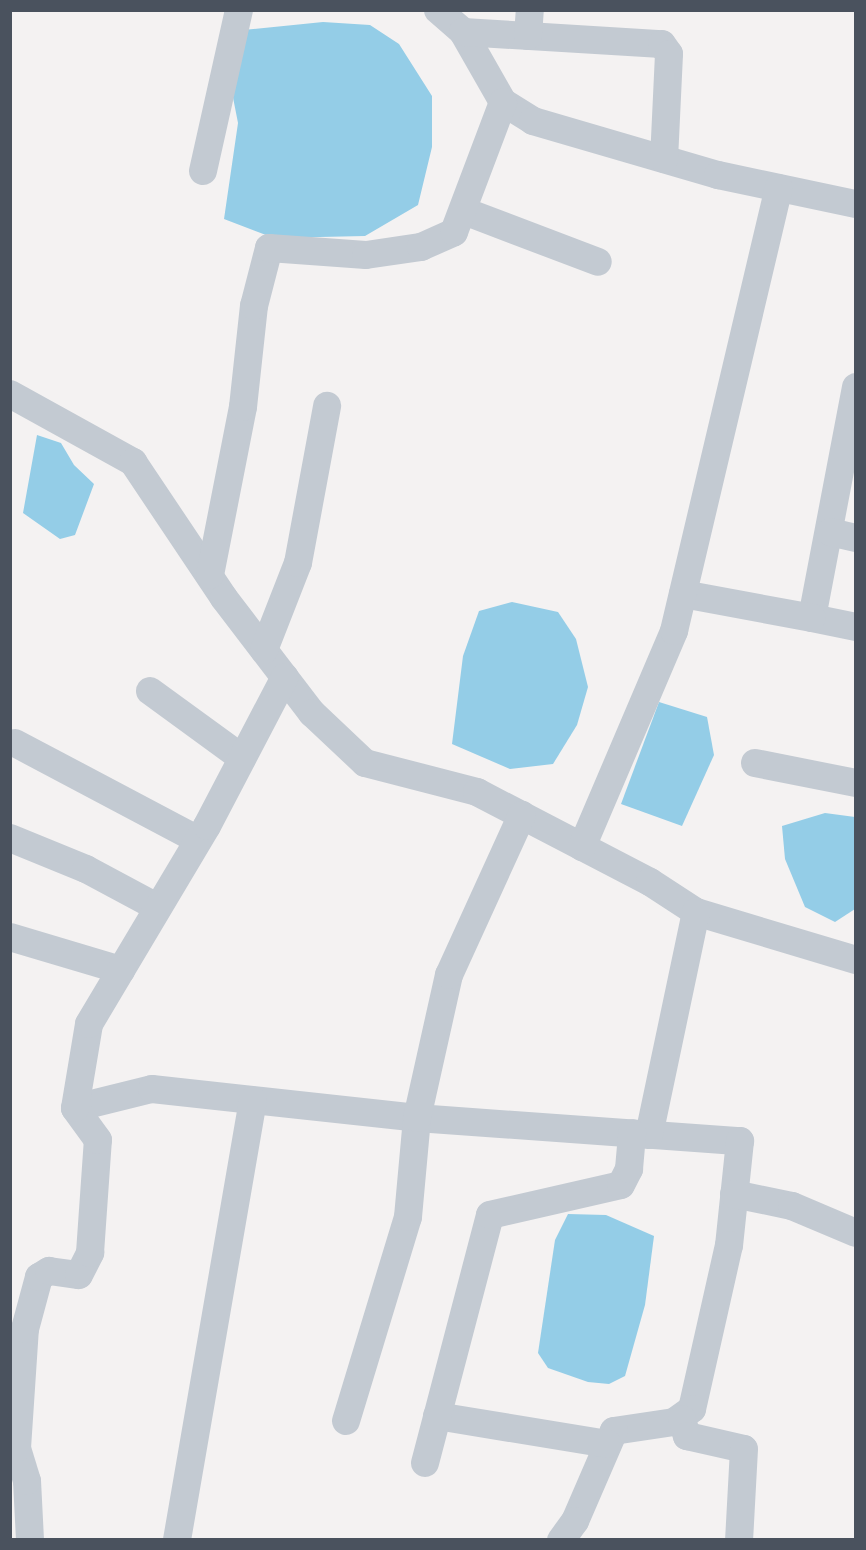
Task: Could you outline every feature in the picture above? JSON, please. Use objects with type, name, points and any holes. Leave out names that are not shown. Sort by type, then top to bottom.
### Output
[{"type":"street","points":[[203,171],[239,10]]},
{"type":"street","points":[[438,10],[463,32],[503,102],[533,121],[663,159],[855,204]]},
{"type":"street","points":[[463,32],[529,23],[667,48],[663,159]]},
{"type":"street","points":[[210,575],[243,407],[254,306],[269,248],[330,255],[421,247],[454,232],[464,211],[503,102]]},
{"type":"street","points":[[582,847],[674,632],[779,188]]},
{"type":"street","points":[[464,211],[598,262]]},
{"type":"street","points":[[812,618],[843,535],[855,387]]},
{"type":"street","points":[[10,394],[134,462],[210,575],[312,713],[365,763],[477,792],[582,847],[696,912],[855,960]]},
{"type":"street","points":[[264,650],[298,562],[327,406]]},
{"type":"street","points":[[684,594],[855,627]]},
{"type":"street","points":[[30,1539],[27,1481],[17,1448],[32,1294],[39,1277],[49,1271],[79,1275],[90,1253],[98,1140],[75,1108],[89,1024],[198,840],[285,677]]},
{"type":"street","points":[[150,692],[242,758]]},
{"type":"street","points":[[15,743],[198,840]]},
{"type":"street","points":[[755,763],[855,783]]},
{"type":"street","points":[[346,1421],[408,1217],[417,1118],[449,975],[522,815]]},
{"type":"street","points":[[10,838],[86,868],[157,907]]},
{"type":"street","points":[[425,1463],[490,1215],[621,1185],[629,1169],[640,1134],[696,912]]},
{"type":"street","points":[[10,937],[121,970]]},
{"type":"street","points":[[75,1108],[152,1089],[417,1118],[740,1141],[729,1245],[692,1409],[681,1419],[622,1426],[608,1444],[575,1521],[561,1539]]},
{"type":"street","points":[[177,1539],[253,1101]]},
{"type":"street","points":[[734,1194],[792,1206],[855,1233]]},
{"type":"street","points":[[437,1416],[608,1444]]},
{"type":"street","points":[[681,1419],[687,1436],[744,1449],[739,1539]]},
{"type":"water","points":[[323,22],[370,25],[399,44],[432,96],[432,147],[418,205],[365,236],[274,238],[224,219],[238,123],[228,72],[243,30]]},
{"type":"water","points":[[37,435],[61,443],[74,465],[94,484],[75,535],[60,539],[23,513]]},
{"type":"water","points":[[512,602],[558,612],[576,639],[588,687],[577,725],[553,764],[510,769],[452,744],[463,656],[479,611]]},
{"type":"water","points":[[659,702],[707,717],[714,755],[682,826],[621,804]]},
{"type":"water","points":[[825,813],[855,817],[855,909],[835,922],[805,907],[785,859],[782,826]]},
{"type":"water","points":[[568,1214],[606,1215],[654,1236],[645,1305],[625,1376],[609,1384],[588,1382],[548,1368],[538,1353],[555,1240]]}]
